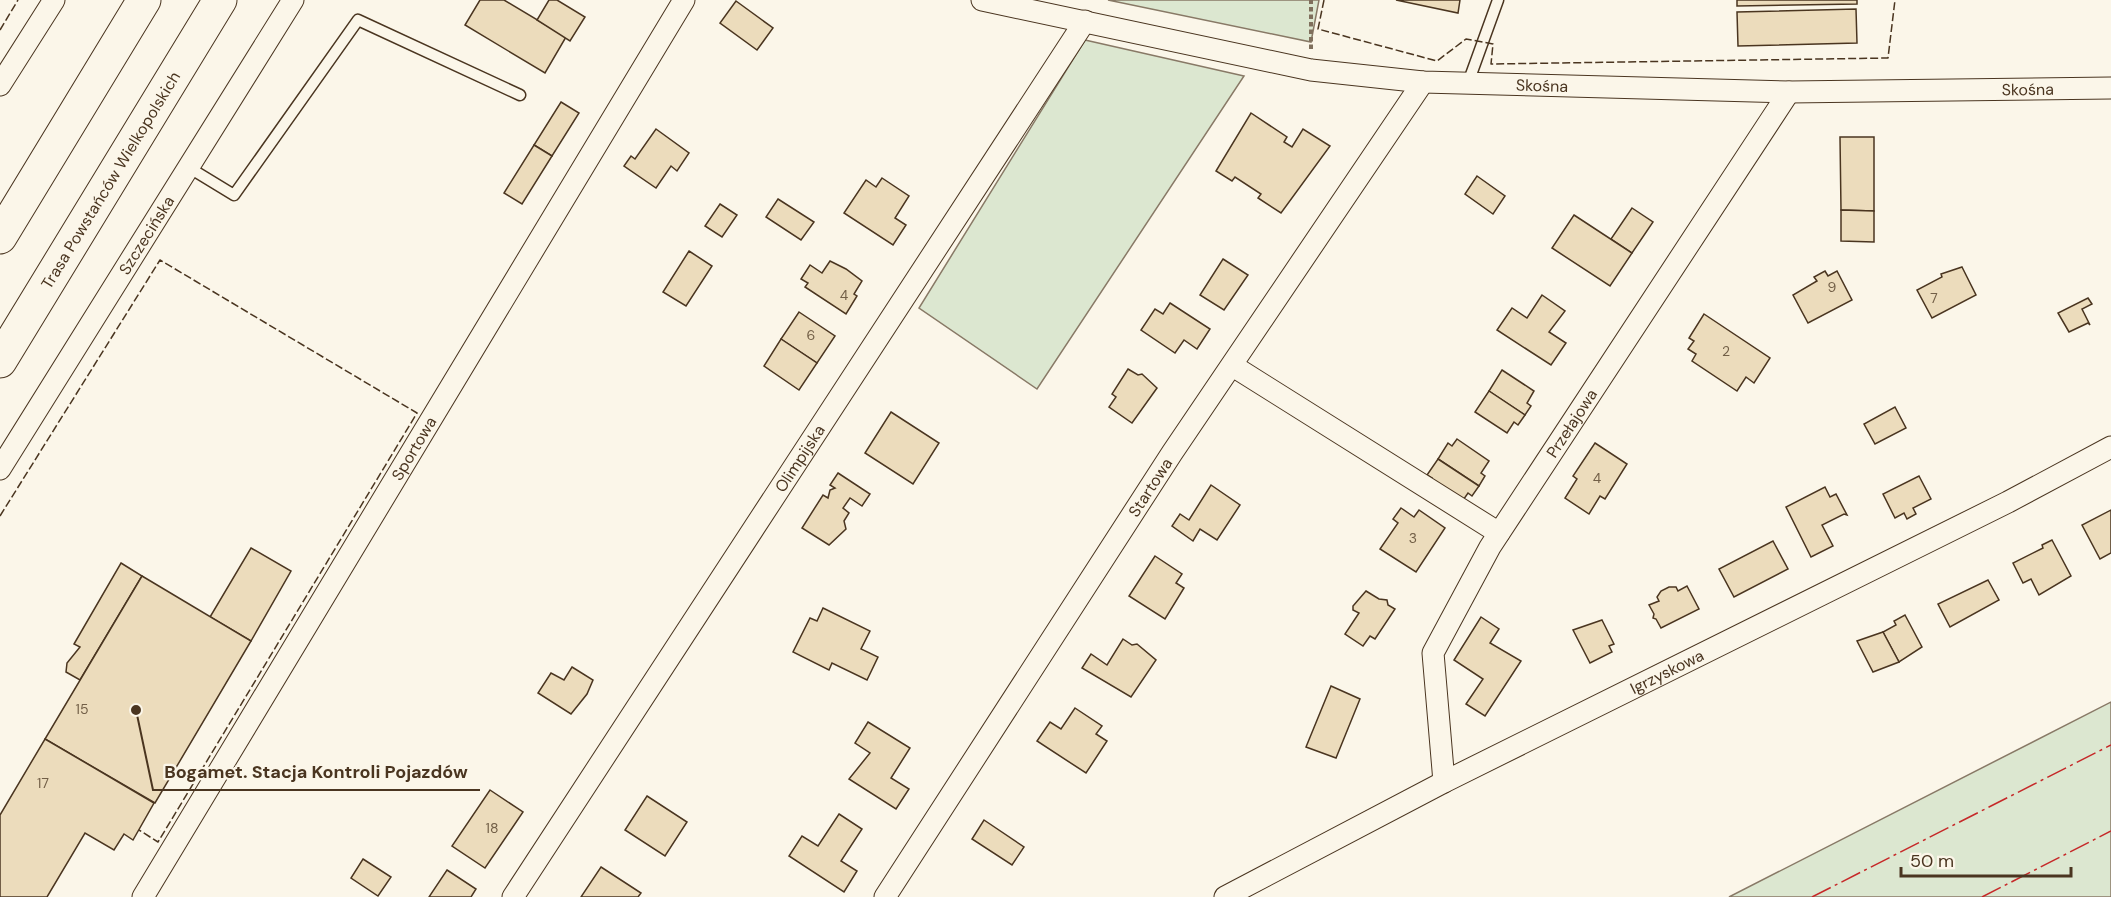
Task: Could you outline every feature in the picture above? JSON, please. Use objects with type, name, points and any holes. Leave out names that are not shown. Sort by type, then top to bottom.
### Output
[{"type":"highway","points":[[0,237],[144,0]]},
{"type":"highway","name":"Trasa Powstańców Wielkopolskich","points":[[0,361],[220,0]]},
{"type":"street","points":[[0,84],[54,0]]},
{"type":"street","name":"Szczecińska","points":[[0,469],[293,0]]},
{"type":"street","name":"Sportowa","points":[[143,897],[684,0]]},
{"type":"street","name":"Skośna","points":[[982,0],[1311,70],[1423,82],[1789,92],[2111,88]]},
{"type":"street","name":"Olimpijska","points":[[513,897],[1084,21]]},
{"type":"street","name":"Startowa","points":[[885,897],[1172,453],[1423,82]]},
{"type":"street","name":"Przełajowa","points":[[1444,782],[1433,653],[1499,533],[1789,92]]},
{"type":"street","points":[[1233,366],[1499,533]]},
{"type":"street","name":"Igrzyskowa","points":[[1225,897],[1444,782],[2008,502],[2111,447]]},
{"type":"lane","points":[[1468,83],[1498,0]]},
{"type":"lane","points":[[188,167],[234,195],[358,20],[520,95]]},
{"type":"path","points":[[1311,0],[1311,70]]},
{"type":"green space","points":[[1108,0],[1319,0],[1311,42]]},
{"type":"green space","points":[[1085,40],[1244,76],[1037,389],[919,308]]},
{"type":"green space","points":[[2111,702],[2111,897],[1729,897]]},
{"type":"building","points":[[480,0],[504,0],[566,37],[545,73],[465,25]]},
{"type":"building","points":[[549,0],[557,0],[585,17],[570,41],[537,20]]},
{"type":"building","points":[[1396,0],[1460,0],[1458,13]]},
{"type":"building","points":[[1737,0],[1857,0],[1857,4],[1737,6]]},
{"type":"building","points":[[736,1],[773,28],[757,50],[720,23]]},
{"type":"building","points":[[1856,9],[1857,43],[1738,46],[1737,12]]},
{"type":"building","points":[[561,102],[579,113],[552,156],[534,145]]},
{"type":"building","points":[[1251,113],[1287,137],[1284,142],[1292,147],[1303,129],[1330,146],[1281,213],[1258,198],[1261,194],[1235,177],[1232,181],[1216,171]]},
{"type":"building","points":[[656,129],[689,153],[677,171],[671,166],[656,188],[624,166],[631,156],[635,159]]},
{"type":"building","points":[[1840,137],[1874,137],[1874,211],[1841,210]]},
{"type":"building","points":[[534,145],[552,156],[522,204],[504,193]]},
{"type":"building","points":[[1477,176],[1505,196],[1493,214],[1465,194]]},
{"type":"building","points":[[882,178],[909,196],[895,218],[906,225],[893,245],[844,213],[866,180],[876,187]]},
{"type":"building","points":[[778,199],[814,222],[801,240],[766,217]]},
{"type":"building","points":[[720,204],[737,215],[722,237],[705,226]]},
{"type":"building","points":[[1632,208],[1653,222],[1632,253],[1611,239]]},
{"type":"building","points":[[1841,210],[1874,211],[1874,242],[1841,241]]},
{"type":"building","points":[[1574,215],[1632,253],[1610,286],[1552,248]]},
{"type":"building","points":[[689,251],[712,266],[686,306],[663,292]]},
{"type":"building","points":[[1223,259],[1248,275],[1224,310],[1200,295]]},
{"type":"building","points":[[830,261],[862,281],[854,294],[857,296],[846,314],[805,287],[808,283],[801,279],[810,265],[822,273]]},
{"type":"building","points":[[1962,267],[1976,295],[1932,318],[1917,290],[1942,277],[1941,274]]},
{"type":"building","points":[[1825,271],[1828,276],[1837,271],[1852,300],[1808,323],[1793,295],[1817,281],[1814,277]]},
{"type":"building","points":[[1542,295],[1565,311],[1549,332],[1566,343],[1551,365],[1497,330],[1512,308],[1527,318]]},
{"type":"building","points":[[2088,298],[2092,304],[2082,309],[2090,325],[2088,323],[2069,332],[2058,313]]},
{"type":"building","points":[[1170,303],[1210,329],[1197,349],[1184,340],[1175,353],[1141,330],[1155,309],[1163,314]]},
{"type":"building","points":[[799,312],[835,336],[817,363],[781,339]]},
{"type":"building","points":[[1704,314],[1770,358],[1754,383],[1746,377],[1737,391],[1692,361],[1696,354],[1688,349],[1694,341],[1689,338]]},
{"type":"building","points":[[781,339],[817,363],[799,390],[764,366]]},
{"type":"building","points":[[1128,369],[1138,375],[1142,374],[1157,388],[1132,423],[1109,407],[1116,397],[1112,394]]},
{"type":"building","points":[[1502,370],[1534,391],[1527,403],[1531,406],[1525,415],[1489,391]]},
{"type":"building","points":[[1489,391],[1525,415],[1518,425],[1514,422],[1507,433],[1475,412]]},
{"type":"building","points":[[1895,407],[1906,428],[1875,444],[1864,424]]},
{"type":"building","points":[[891,412],[939,443],[913,484],[865,453]]},
{"type":"building","points":[[1457,439],[1489,461],[1481,473],[1485,476],[1479,486],[1438,459],[1448,443],[1452,446]]},
{"type":"building","points":[[1595,443],[1627,464],[1605,499],[1600,496],[1589,514],[1565,498],[1577,479],[1573,476]]},
{"type":"building","points":[[1438,459],[1479,486],[1472,496],[1468,493],[1459,506],[1427,484],[1432,478],[1427,475]]},
{"type":"building","points":[[838,473],[870,494],[862,506],[850,498],[843,508],[849,513],[844,521],[846,529],[829,545],[802,528],[823,495],[828,498],[830,490],[835,488],[830,485]]},
{"type":"building","points":[[1919,476],[1931,499],[1913,508],[1916,514],[1907,519],[1904,513],[1895,518],[1883,494]]},
{"type":"building","points":[[1211,485],[1240,505],[1217,540],[1200,529],[1193,541],[1172,526],[1180,514],[1189,520]]},
{"type":"building","points":[[1825,487],[1830,497],[1836,494],[1847,515],[1844,514],[1822,525],[1833,546],[1811,557],[1786,507]]},
{"type":"building","points":[[1401,508],[1414,517],[1419,510],[1445,528],[1416,572],[1380,549],[1398,523],[1393,519]]},
{"type":"building","points":[[2111,510],[2111,553],[2100,559],[2082,525]]},
{"type":"building","points":[[2052,540],[2071,576],[2039,595],[2031,579],[2023,583],[2013,563],[2043,548],[2042,545]]},
{"type":"building","points":[[1773,541],[1788,569],[1734,597],[1719,569]]},
{"type":"building","points":[[251,548],[291,571],[251,641],[210,617]]},
{"type":"building","points":[[1155,556],[1182,574],[1176,583],[1184,588],[1165,619],[1129,596]]},
{"type":"building","points":[[121,563],[142,576],[80,680],[66,672],[67,663],[80,647],[74,644]]},
{"type":"building","points":[[142,576],[251,641],[155,803],[45,739]]},
{"type":"building","points":[[1988,580],[1999,600],[1950,627],[1938,604]]},
{"type":"building","points":[[1687,586],[1699,609],[1661,628],[1653,618],[1654,614],[1649,605],[1659,601],[1657,597],[1661,591],[1669,587],[1676,587],[1678,591]]},
{"type":"building","points":[[1366,591],[1379,599],[1387,600],[1388,605],[1395,609],[1375,639],[1370,636],[1363,646],[1345,634],[1359,613],[1353,610],[1353,606]]},
{"type":"building","points":[[823,608],[870,631],[861,649],[878,657],[867,680],[832,663],[829,670],[793,652],[810,618],[817,621]]},
{"type":"building","points":[[1905,615],[1922,647],[1899,662],[1883,632],[1896,625],[1894,621]]},
{"type":"building","points":[[1481,617],[1499,629],[1490,643],[1521,661],[1485,716],[1466,704],[1483,679],[1454,660]]},
{"type":"building","points":[[1602,620],[1614,644],[1609,646],[1612,652],[1590,663],[1573,630]]},
{"type":"building","points":[[1883,632],[1899,662],[1873,672],[1857,641]]},
{"type":"building","points":[[1123,639],[1132,645],[1137,644],[1156,660],[1131,697],[1082,668],[1091,654],[1107,665]]},
{"type":"building","points":[[572,667],[593,680],[587,694],[571,714],[538,693],[551,673],[564,680]]},
{"type":"building","points":[[1331,686],[1360,699],[1336,758],[1306,747]]},
{"type":"building","points":[[1075,708],[1102,726],[1096,734],[1107,741],[1086,773],[1037,741],[1050,722],[1061,729]]},
{"type":"building","points":[[868,722],[910,748],[891,778],[909,789],[896,809],[849,779],[870,753],[855,743]]},
{"type":"building","points":[[45,739],[154,803],[133,840],[124,834],[114,850],[85,833],[47,897],[0,897],[0,815]]},
{"type":"building","points":[[490,790],[523,812],[485,868],[452,846]]},
{"type":"building","points":[[647,796],[687,822],[665,856],[625,830]]},
{"type":"building","points":[[839,814],[862,829],[841,861],[857,871],[844,892],[789,856],[802,836],[818,846]]},
{"type":"building","points":[[984,820],[1024,847],[1012,865],[972,839]]},
{"type":"building","points":[[363,859],[391,877],[378,896],[351,878]]},
{"type":"building","points":[[601,867],[641,893],[638,897],[581,897]]},
{"type":"building","points":[[447,870],[476,889],[471,897],[429,897]]},
{"type":"fence","points":[[0,30],[18,0]]},
{"type":"fence","points":[[1324,0],[1318,29],[1437,61],[1466,39],[1493,44],[1491,64],[1888,58],[1895,0]]},
{"type":"fence","points":[[0,516],[160,260],[417,413],[158,842],[139,830]]},
{"type":"power","points":[[1812,897],[2111,745]]},
{"type":"power","points":[[1982,897],[2111,831]]},
{"type":"place","name":"Bogamet. Stacja Kontroli Pojazdów","points":[[136,710]]}]
